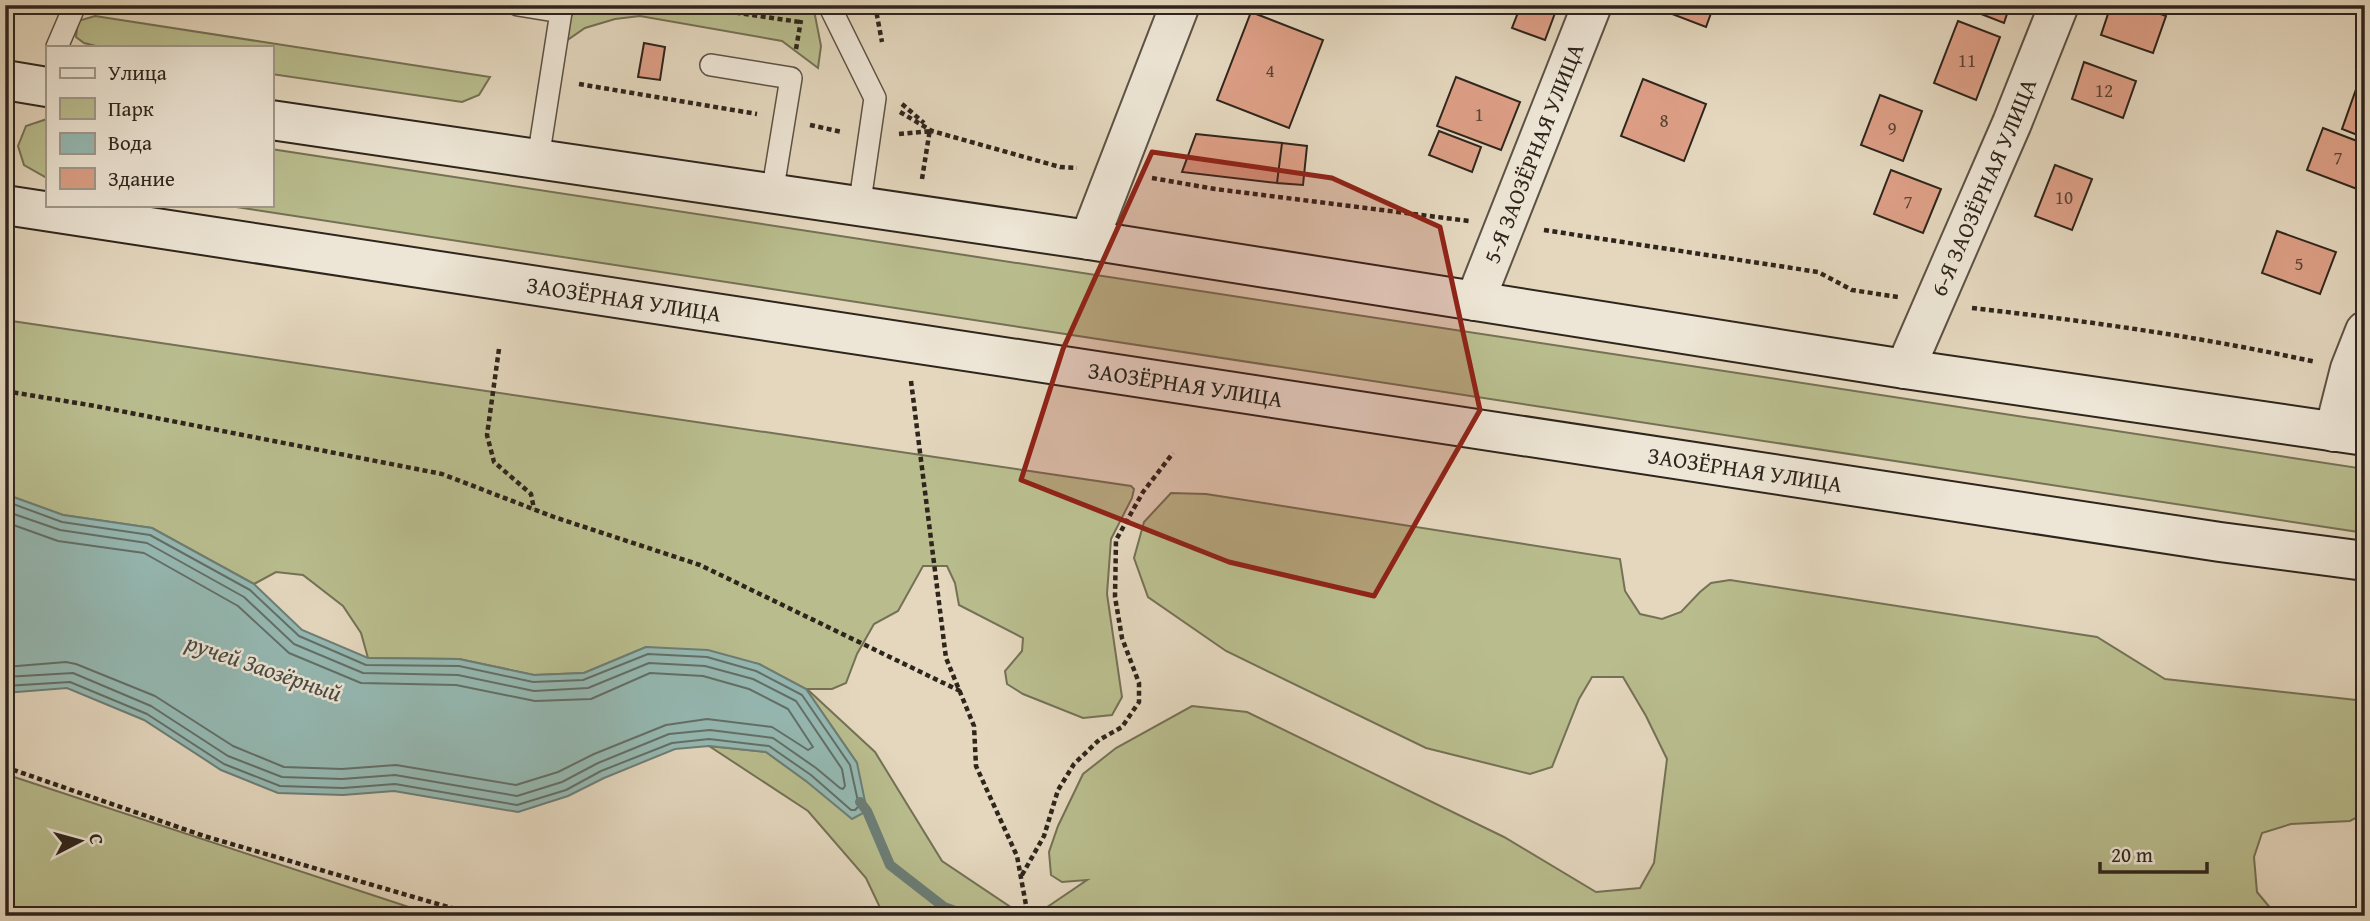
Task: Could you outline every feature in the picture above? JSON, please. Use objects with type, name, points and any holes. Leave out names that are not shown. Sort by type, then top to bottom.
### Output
[{"type":"main road","points":[[1089,240],[1180,5]]},
{"type":"main road","name":"5-Я ЗАОЗЁРНАЯ УЛИЦА","points":[[1475,301],[1592,5]]},
{"type":"main road","name":"6-Я ЗАОЗЁРНАЯ УЛИЦА","points":[[1905,369],[2012,123],[2059,5]]},
{"type":"main road","points":[[273,120],[1089,240],[1905,369],[2349,434],[2350,369],[2365,331]]},
{"type":"main road","name":"ЗАОЗЁРНАЯ УЛИЦА","points":[[5,205],[2220,542],[2365,561]]},
{"type":"lane","points":[[57,46],[75,5]]},
{"type":"lane","points":[[519,5],[561,12],[538,159]]},
{"type":"lane","points":[[829,5],[875,98],[859,208]]},
{"type":"lane","points":[[711,65],[791,78],[772,194]]},
{"type":"path","points":[[685,5],[800,22]]},
{"type":"path","points":[[875,5],[884,53]]},
{"type":"path","points":[[791,78],[802,12]]},
{"type":"path","points":[[551,79],[784,119]]},
{"type":"path","points":[[875,98],[932,131],[1060,167],[1116,171],[1214,189],[1570,233],[1818,272],[1852,290],[1934,303],[2115,324],[2257,349],[2350,369]]},
{"type":"path","points":[[901,103],[932,131]]},
{"type":"path","points":[[915,215],[932,131]]},
{"type":"path","points":[[906,342],[946,658],[974,726],[976,766],[1017,856],[1028,916]]},
{"type":"path","points":[[499,349],[487,435],[494,462],[531,494],[534,509]]},
{"type":"path","points":[[5,391],[122,411],[442,474],[534,509],[700,565],[960,691]]},
{"type":"path","points":[[1021,876],[1044,836],[1058,790],[1074,764],[1099,740],[1122,727],[1139,702],[1139,683],[1122,638],[1115,597],[1116,540],[1143,492],[1173,453]]},
{"type":"path","points":[[5,767],[204,836],[479,916]]},
{"type":"highlighted area","points":[[1152,152],[1332,178],[1440,227],[1480,410],[1374,596],[1229,562],[1021,480],[1063,349]]},
{"type":"green space","points":[[581,5],[813,5],[821,46],[818,68],[782,41],[640,16],[615,19],[585,28],[566,41],[571,16]]},
{"type":"green space","points":[[95,16],[490,77],[479,95],[462,102],[273,74],[273,46],[96,46],[84,43],[76,37],[78,21]]},
{"type":"green space","points":[[46,119],[46,177],[24,165],[18,146],[26,126]]},
{"type":"green space","points":[[273,149],[2365,469],[2365,533],[230,206],[273,206]]},
{"type":"green space","points":[[5,320],[1131,486],[1134,489],[1132,498],[1111,539],[1107,594],[1122,697],[1112,715],[1083,718],[1023,694],[1007,684],[1005,671],[1022,651],[1023,638],[959,605],[955,583],[947,566],[923,566],[898,611],[874,624],[857,654],[846,683],[832,689],[807,689],[875,752],[942,861],[1024,916],[884,916],[866,878],[808,811],[709,746],[766,752],[806,781],[857,763],[806,689],[759,664],[646,647],[584,673],[534,675],[459,659],[368,658],[361,633],[343,606],[303,575],[276,572],[254,584],[152,528],[63,515],[5,494]]},
{"type":"green space","points":[[1171,493],[1206,494],[1620,559],[1625,591],[1640,614],[1662,619],[1681,612],[1711,583],[1730,580],[2097,637],[2165,679],[2365,701],[2365,813],[2350,821],[2291,824],[2262,833],[2254,857],[2257,892],[2277,916],[1034,916],[1087,880],[1062,882],[1051,875],[1049,852],[1058,826],[1083,774],[1116,748],[1192,706],[1247,712],[1504,837],[1596,892],[1640,888],[1654,863],[1667,759],[1623,677],[1592,677],[1579,699],[1552,767],[1530,774],[1426,748],[1226,651],[1148,597],[1134,558],[1144,522]]},
{"type":"green space","points":[[5,774],[436,916],[5,916]]},
{"type":"water","points":[[5,494],[63,515],[152,528],[254,584],[302,630],[368,658],[459,659],[534,675],[584,673],[646,647],[708,650],[759,664],[806,689],[857,763],[867,811],[852,819],[766,752],[709,746],[675,749],[568,796],[518,812],[394,791],[343,795],[278,793],[221,770],[144,720],[67,688],[5,693]]},
{"type":"building","points":[[1261,5],[1284,5],[1281,13]]},
{"type":"building","points":[[1521,5],[1558,5],[1545,40],[1512,28]]},
{"type":"building","points":[[1661,5],[1714,5],[1706,27],[1659,9]]},
{"type":"building","points":[[1958,5],[2010,5],[2004,23]]},
{"type":"building","points":[[2111,5],[2137,5],[2166,16],[2153,53],[2101,35]]},
{"type":"building","points":[[1251,12],[1323,40],[1289,128],[1217,100]]},
{"type":"building","points":[[1958,21],[2000,37],[1976,100],[1934,83]]},
{"type":"building","points":[[2365,41],[2365,69],[2356,66]]},
{"type":"building","points":[[644,43],[665,47],[660,80],[638,77]]},
{"type":"building","points":[[2084,62],[2136,81],[2123,118],[2072,99]]},
{"type":"building","points":[[1456,77],[1520,102],[1501,150],[1437,126]]},
{"type":"building","points":[[2360,78],[2365,80],[2365,138],[2342,129]]},
{"type":"building","points":[[1643,79],[1706,104],[1684,161],[1621,136]]},
{"type":"building","points":[[1880,95],[1922,111],[1903,161],[1861,145]]},
{"type":"building","points":[[2323,128],[2365,144],[2365,192],[2307,170]]},
{"type":"building","points":[[1439,131],[1481,147],[1472,172],[1429,155]]},
{"type":"building","points":[[1196,134],[1282,143],[1277,183],[1182,172]]},
{"type":"building","points":[[1282,143],[1307,146],[1303,185],[1277,183]]},
{"type":"building","points":[[2055,165],[2092,179],[2072,230],[2035,216]]},
{"type":"building","points":[[1891,170],[1941,189],[1923,233],[1874,214]]},
{"type":"building","points":[[2277,231],[2336,252],[2320,294],[2262,273]]},
{"type":"waterway","name":"ручей Заозёрный","points":[[860,802],[867,811],[890,865],[944,907],[969,916]]},
{"type":"waterway","name":"ручей Заозёрный","points":[[1109,916],[1193,916]]}]
